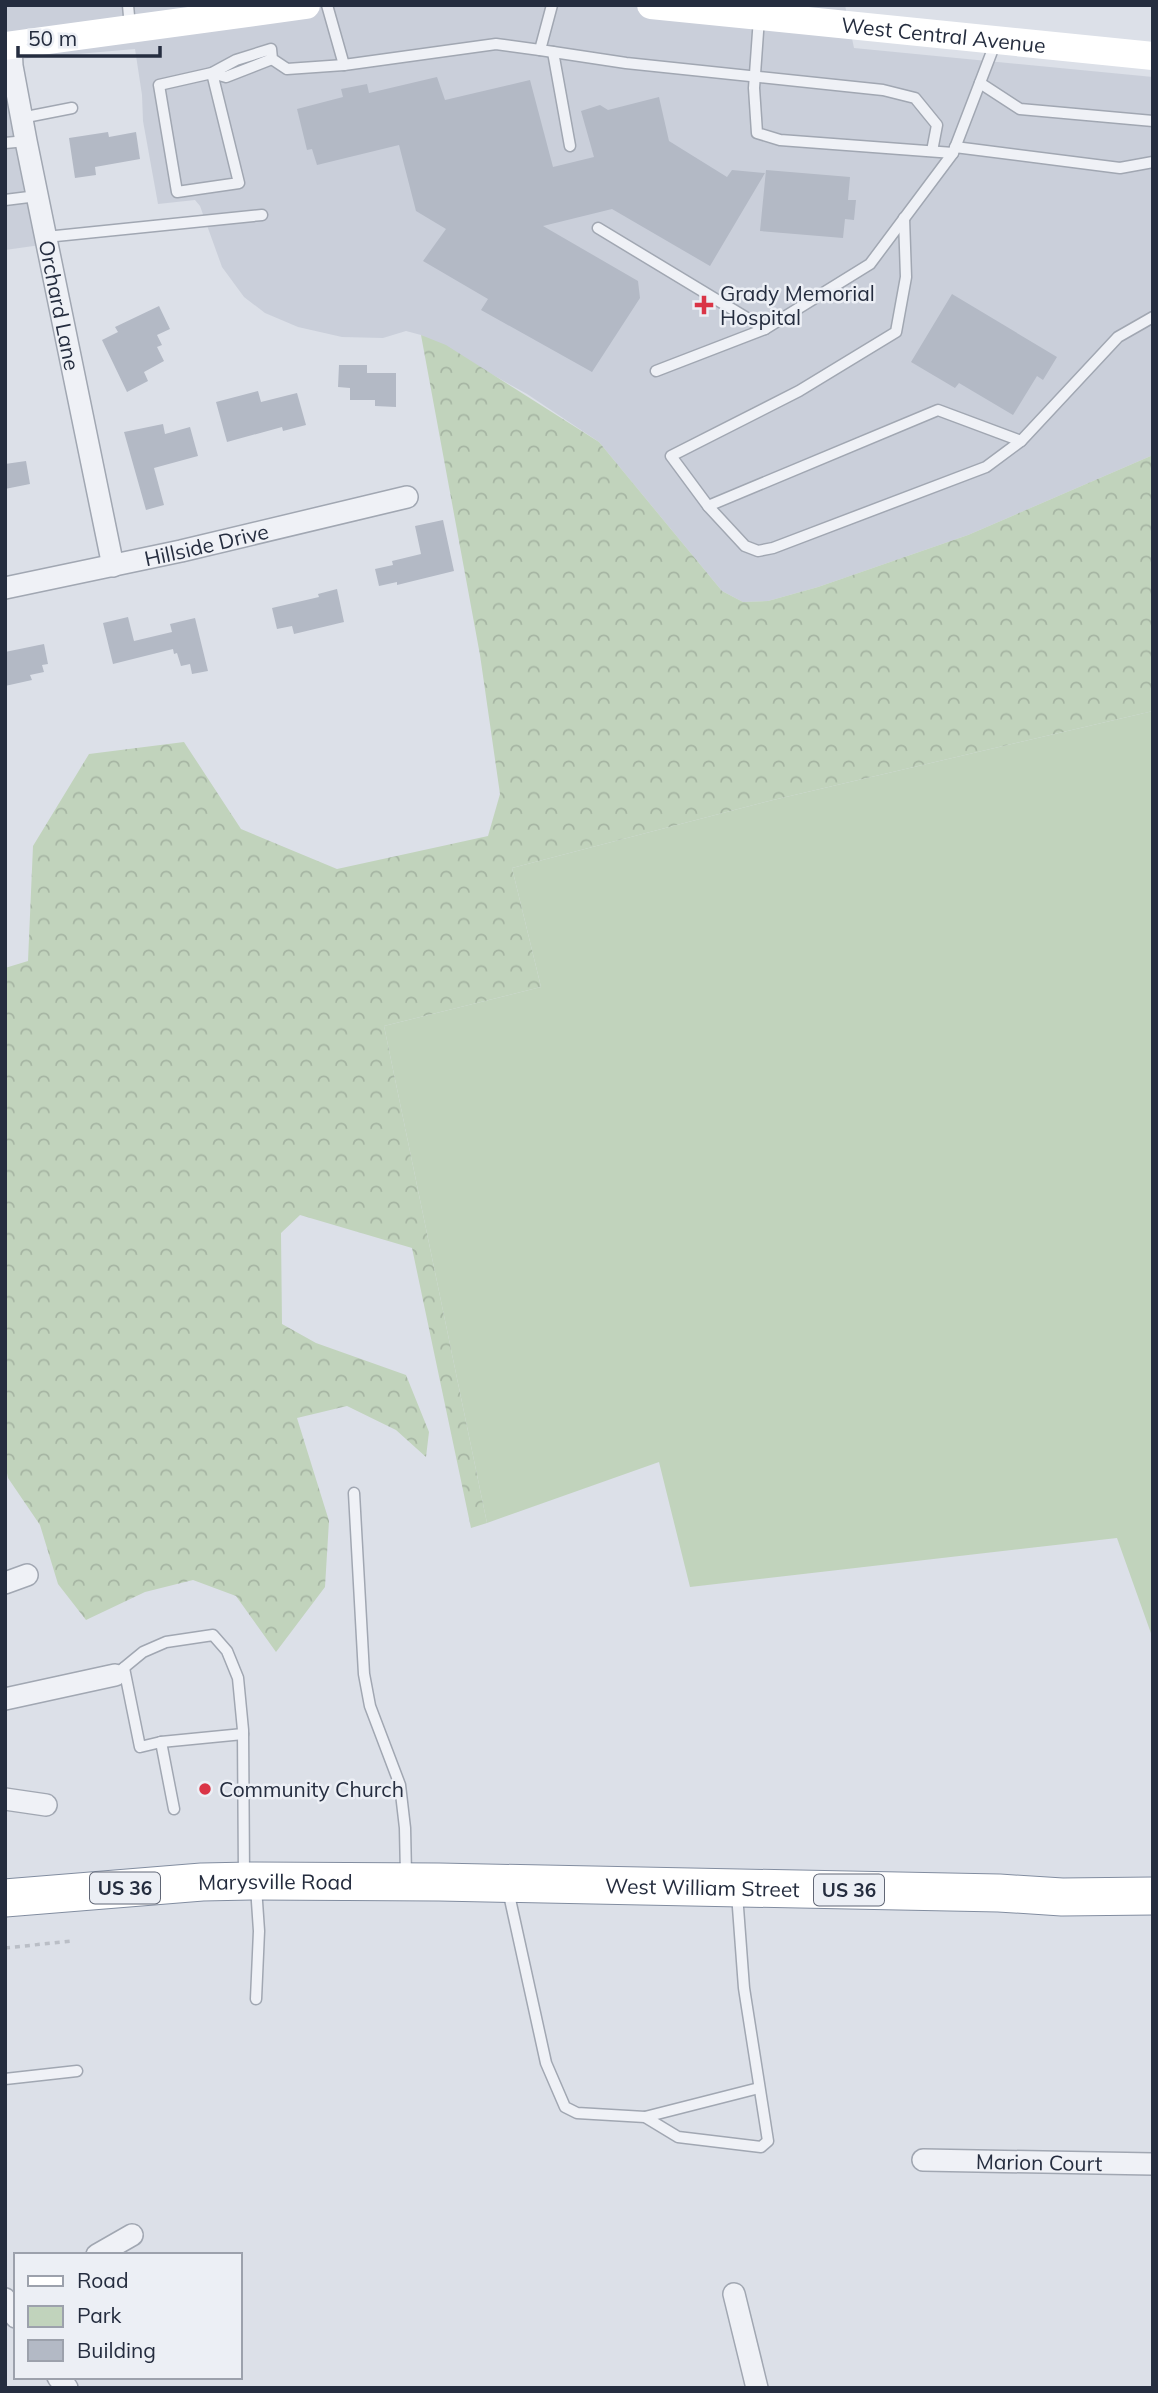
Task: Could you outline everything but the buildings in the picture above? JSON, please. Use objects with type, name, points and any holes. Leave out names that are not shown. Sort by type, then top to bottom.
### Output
[{"type":"highway","name":"Marysville Road","points":[[5,1898],[212,1881],[545,1884]]},
{"type":"highway","name":"West William Street","points":[[545,1884],[999,1893],[1062,1897],[1153,1896]]},
{"type":"main road","points":[[8,46],[129,18],[306,5]]},
{"type":"main road","name":"West Central Avenue","points":[[651,5],[817,19],[996,41],[1153,56]]},
{"type":"street","name":"Orchard Lane","points":[[8,46],[22,118],[16,142],[37,196],[113,566]]},
{"type":"street","name":"Hillside Drive","points":[[5,588],[113,566],[407,497]]},
{"type":"street","points":[[5,1583],[27,1575]]},
{"type":"street","points":[[5,1699],[120,1671]]},
{"type":"street","points":[[5,1799],[46,1805]]},
{"type":"street","name":"Marion Court","points":[[923,2160],[1153,2164]]},
{"type":"street","points":[[100,2253],[132,2235]]},
{"type":"street","points":[[734,2294],[757,2388]]},
{"type":"lane","points":[[327,5],[344,65]]},
{"type":"lane","points":[[540,50],[552,5]]},
{"type":"lane","points":[[744,12],[755,77],[757,133],[780,140],[932,151],[954,150],[1120,168],[1153,162]]},
{"type":"lane","points":[[656,371],[765,329],[870,264],[954,150],[996,41]]},
{"type":"lane","points":[[212,73],[239,183],[177,192],[159,85],[212,73],[236,60],[271,49],[272,59],[287,69],[344,65],[496,44],[625,63],[883,90],[915,98],[937,125],[932,151]]},
{"type":"lane","points":[[554,52],[570,146]]},
{"type":"lane","points":[[980,83],[1020,109],[1153,121]]},
{"type":"lane","points":[[22,118],[72,108]]},
{"type":"lane","points":[[5,200],[37,196]]},
{"type":"lane","points":[[46,237],[262,215]]},
{"type":"lane","points":[[904,218],[906,277],[897,332],[799,391],[671,456],[708,506],[745,546],[758,551],[773,548],[986,467],[1021,441],[1118,337],[1153,317]]},
{"type":"lane","points":[[598,228],[765,329]]},
{"type":"lane","points":[[708,506],[938,410],[1021,441]]},
{"type":"lane","points":[[354,1493],[364,1674],[370,1706],[400,1785],[405,1828],[406,1882]]},
{"type":"lane","points":[[243,1734],[161,1742],[140,1747],[120,1671],[143,1652],[166,1642],[213,1635],[227,1651],[238,1678],[243,1734],[250,1881],[258,1931],[256,1999]]},
{"type":"lane","points":[[161,1742],[174,1809]]},
{"type":"lane","points":[[506,1883],[546,2063],[565,2107],[577,2113],[645,2117],[759,2088]]},
{"type":"lane","points":[[645,2117],[678,2137],[761,2147],[768,2141],[744,1989],[736,1888]]},
{"type":"lane","points":[[5,2079],[77,2070]]},
{"type":"path","points":[[5,1948],[72,1941]]},
{"type":"shaded area","name":"Grady Memorial Hospital","points":[[5,5],[845,5],[854,48],[1153,77],[1153,455],[968,535],[818,587],[768,601],[743,602],[722,591],[599,442],[527,394],[421,335],[406,331],[383,338],[342,337],[298,327],[265,313],[244,297],[222,267],[200,206],[195,200],[158,204],[143,121],[135,49],[20,59],[55,243],[5,250]]},
{"type":"green space","points":[[421,335],[446,345],[599,442],[722,591],[743,602],[768,601],[818,587],[968,535],[1153,455],[1153,711],[773,800],[512,868],[541,987],[384,1026],[487,1523],[471,1528],[412,1248],[300,1215],[281,1233],[282,1324],[316,1343],[406,1375],[429,1432],[426,1457],[396,1430],[347,1406],[297,1418],[329,1521],[325,1587],[276,1652],[236,1596],[193,1580],[145,1592],[86,1620],[58,1584],[40,1525],[8,1478],[5,1463],[5,968],[28,961],[33,846],[89,754],[184,742],[241,829],[337,869],[488,836],[500,794],[480,655]]},
{"type":"green space","points":[[1153,711],[1153,1639],[1117,1538],[690,1587],[659,1462],[487,1523],[384,1026],[541,987],[512,868],[773,800]]},
{"type":"place","name":"Grady Memorial Hospital","points":[[704,305]]},
{"type":"place","name":"Community Church","points":[[205,1789]]}]
